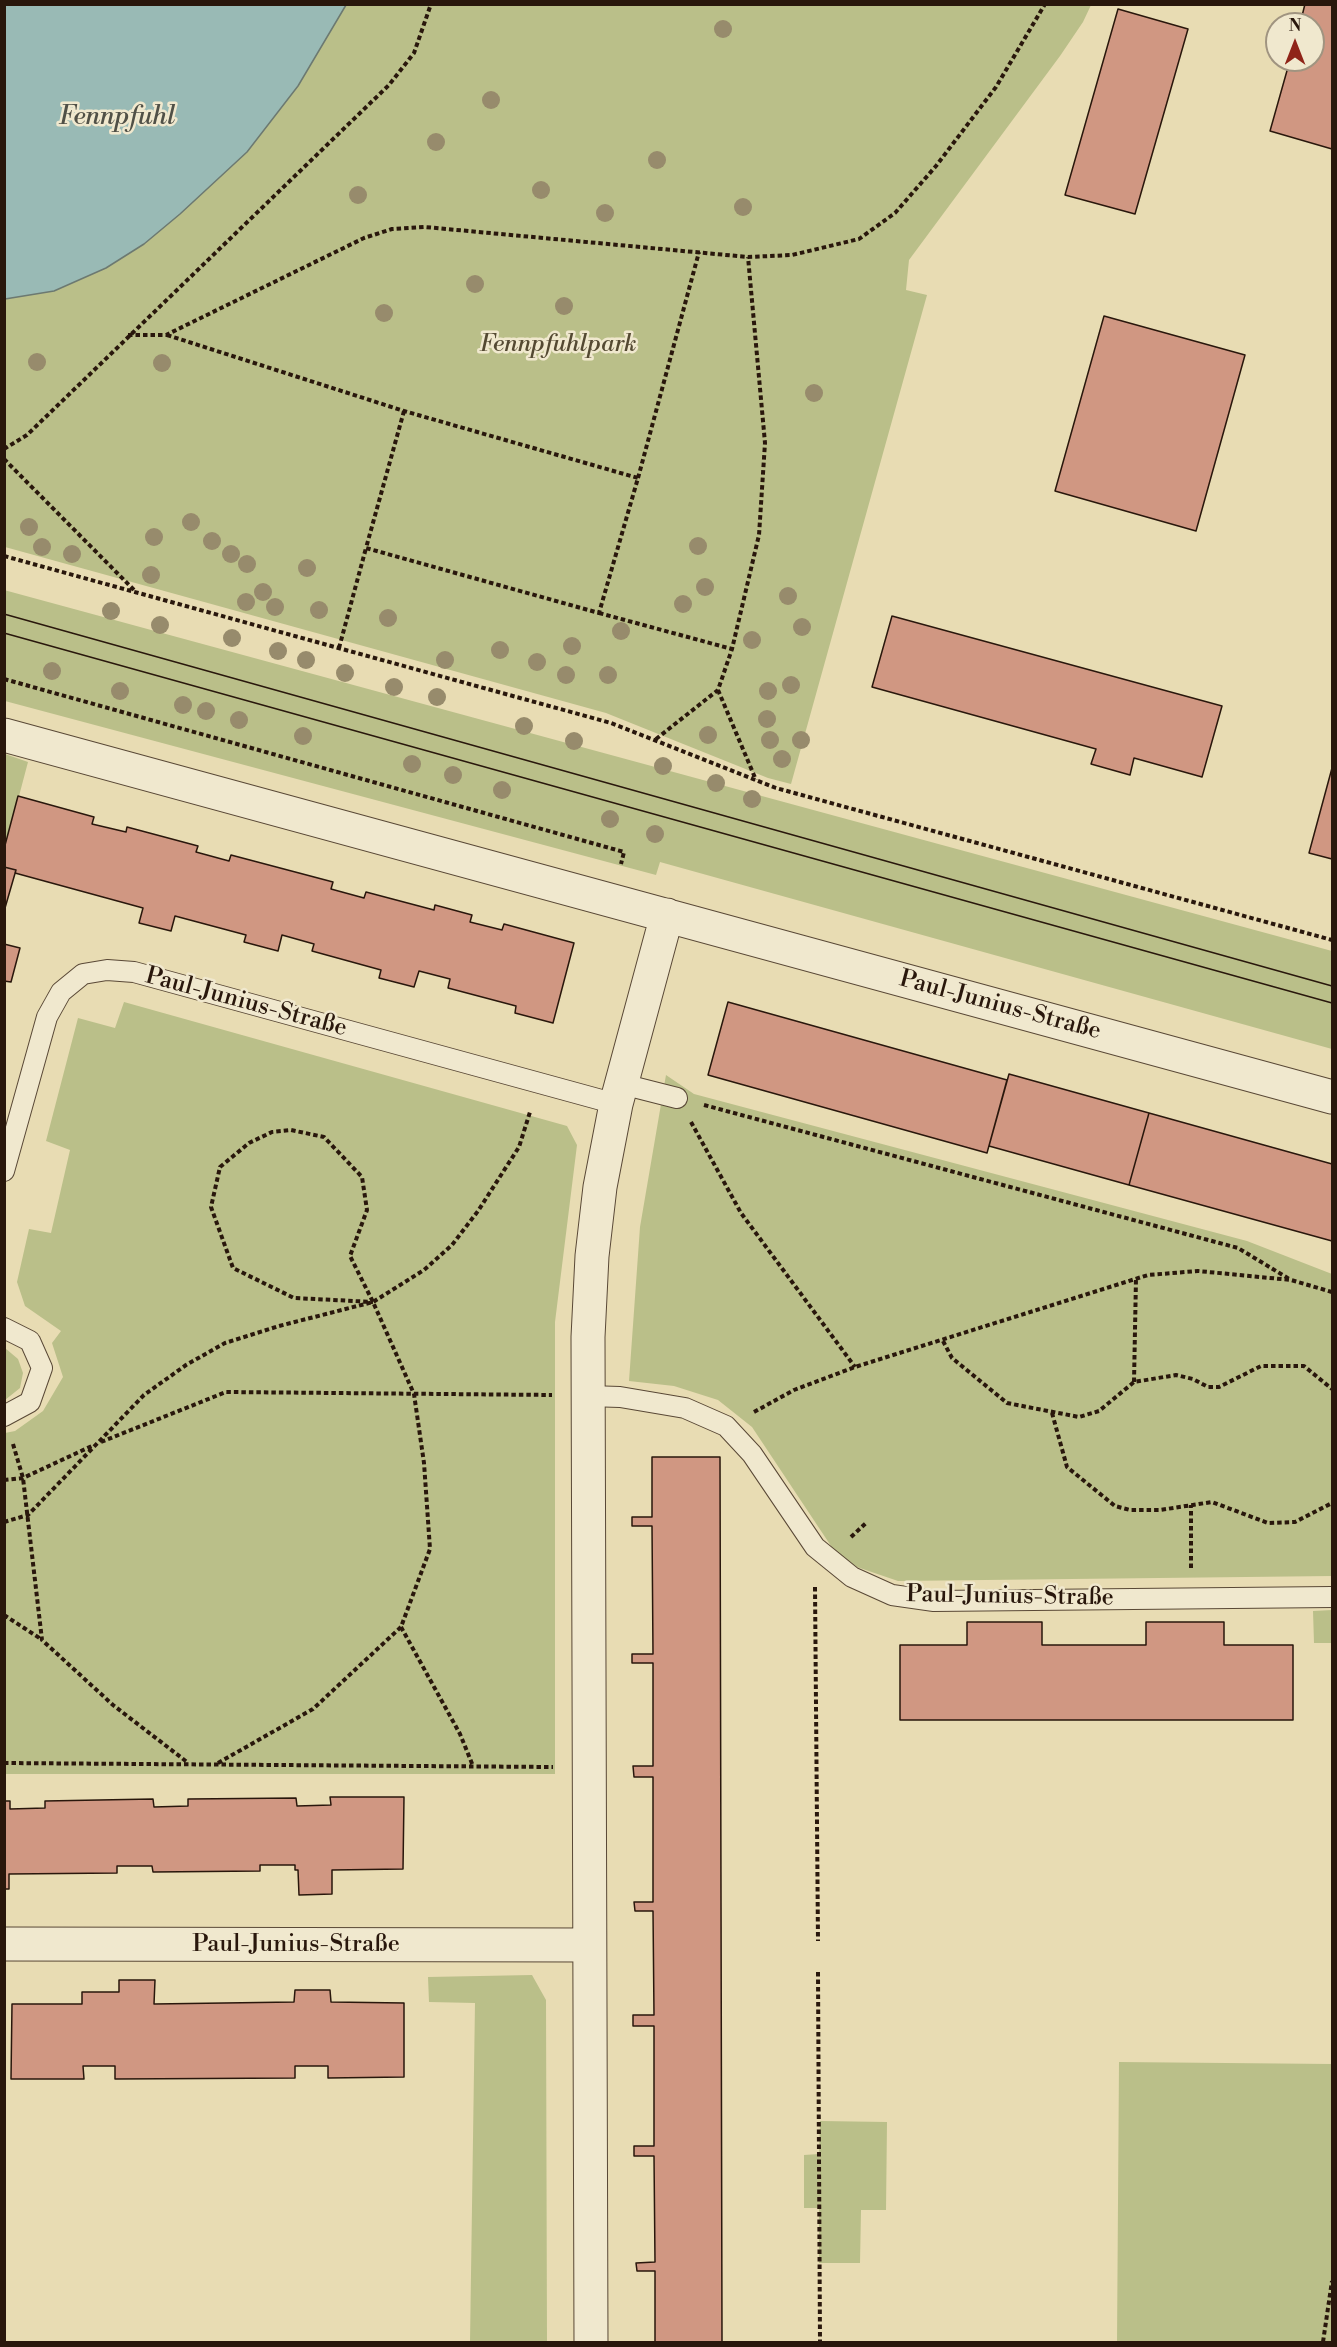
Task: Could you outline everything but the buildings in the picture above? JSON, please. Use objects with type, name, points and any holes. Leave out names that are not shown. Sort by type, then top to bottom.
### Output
[{"type":"street","name":"Paul-Junius-Straße","points":[[4,735],[1332,1097]]},
{"type":"street","points":[[591,2343],[588,1945],[590,1767],[588,1337],[592,1256],[600,1187],[619,1094],[667,915]]},
{"type":"street","name":"Paul-Junius-Straße","points":[[4,1944],[588,1945]]},
{"type":"lane","name":"Paul-Junius-Straße","points":[[4,1171],[47,1017],[60,992],[83,974],[107,970],[134,972],[619,1094],[677,1098]]},
{"type":"lane","points":[[4,1328],[30,1341],[42,1368],[30,1402],[4,1416]]},
{"type":"lane","name":"Paul-Junius-Straße","points":[[588,1396],[620,1397],[685,1408],[726,1426],[752,1454],[815,1547],[852,1577],[892,1595],[934,1601],[1332,1597]]},
{"type":"path","points":[[4,449],[27,435],[389,85],[414,53],[431,4]]},
{"type":"path","points":[[166,335],[364,238],[392,229],[425,227],[748,257],[792,255],[859,239],[895,213],[936,166],[996,87],[1045,4]]},
{"type":"path","points":[[599,613],[699,252]]},
{"type":"path","points":[[655,739],[718,690],[732,649],[759,535],[764,489],[765,443],[748,257]]},
{"type":"path","points":[[128,335],[166,335],[404,411],[638,478]]},
{"type":"path","points":[[339,648],[404,411]]},
{"type":"path","points":[[4,459],[137,593]]},
{"type":"path","points":[[366,548],[732,649]]},
{"type":"path","points":[[4,556],[611,723],[787,791],[1332,940]]},
{"type":"path","points":[[4,679],[624,852],[610,900]]},
{"type":"path","points":[[718,690],[756,780]]},
{"type":"path","points":[[677,1098],[1238,1248],[1291,1280]]},
{"type":"path","points":[[677,1098],[741,1213],[855,1367]]},
{"type":"path","points":[[4,1522],[28,1515],[144,1395],[186,1365],[225,1343],[279,1326],[373,1302],[424,1270],[452,1245],[478,1211],[519,1147],[531,1111]]},
{"type":"path","points":[[218,1763],[313,1708],[401,1627],[430,1550],[424,1463],[414,1394],[373,1302],[350,1256],[367,1210],[362,1177],[324,1137],[291,1130],[272,1132],[249,1143],[220,1167],[211,1207],[233,1268],[294,1298],[373,1302]]},
{"type":"path","points":[[726,1426],[794,1390],[855,1367],[1136,1278],[1198,1272],[1291,1280],[1332,1292]]},
{"type":"path","points":[[1134,1382],[1136,1278]]},
{"type":"path","points":[[943,1341],[952,1358],[1007,1403],[1079,1417],[1100,1412],[1134,1382],[1176,1375],[1193,1379],[1208,1387],[1219,1387],[1261,1366],[1289,1364],[1304,1366],[1332,1389]]},
{"type":"path","points":[[4,1480],[23,1478],[98,1443],[226,1392],[588,1396]]},
{"type":"path","points":[[1052,1413],[1067,1467],[1115,1506],[1130,1510],[1160,1510],[1212,1502],[1268,1523],[1295,1522],[1332,1503]]},
{"type":"path","points":[[23,1478],[42,1640]]},
{"type":"path","points":[[1190,1599],[1191,1505]]},
{"type":"path","points":[[815,1547],[818,1941]]},
{"type":"path","points":[[4,1615],[42,1640],[113,1705],[188,1762]]},
{"type":"path","points":[[401,1627],[445,1705],[473,1766]]},
{"type":"path","points":[[4,1763],[188,1762],[590,1767]]},
{"type":"path","points":[[818,1972],[820,2343]]},
{"type":"path","points":[[1323,2343],[1332,2280]]},
{"type":"green space","name":"Fennpfuhlpark","points":[[4,5],[1091,5],[1083,22],[1060,56],[909,260],[906,290],[927,295],[791,784],[768,778],[606,713],[5,547]]},
{"type":"green space","points":[[4,590],[1332,951],[1332,1049],[660,862],[656,875],[5,701]]},
{"type":"green space","points":[[5,754],[28,762],[5,849]]},
{"type":"green space","points":[[124,1002],[567,1126],[577,1145],[555,1322],[555,1774],[5,1774],[5,1433],[15,1431],[43,1411],[63,1377],[52,1343],[61,1331],[25,1306],[17,1282],[29,1229],[51,1233],[70,1150],[46,1141],[78,1018],[115,1028]]},
{"type":"green space","points":[[666,1075],[694,1094],[1247,1241],[1332,1274],[1332,1576],[898,1581],[857,1567],[833,1549],[752,1427],[718,1400],[674,1386],[629,1381],[640,1227]]},
{"type":"green space","points":[[5,1348],[18,1359],[23,1373],[20,1388],[5,1400]]},
{"type":"green space","points":[[1332,1610],[1332,1643],[1314,1643],[1313,1611]]},
{"type":"green space","points":[[532,1975],[546,2000],[547,2342],[470,2342],[475,2003],[429,2002],[428,1977]]},
{"type":"green space","points":[[1119,2062],[1332,2064],[1332,2342],[1117,2342]]},
{"type":"green space","points":[[820,2121],[887,2122],[886,2210],[861,2210],[860,2263],[819,2263],[819,2208],[804,2208],[804,2155],[819,2154]]},
{"type":"water","name":"Fennpfuhl","points":[[5,4],[346,5],[298,86],[247,152],[180,214],[144,244],[106,268],[54,291],[5,299]]},
{"type":"tram line","points":[[4,614],[1332,986]]},
{"type":"tram line","points":[[4,633],[1332,1003]]}]
